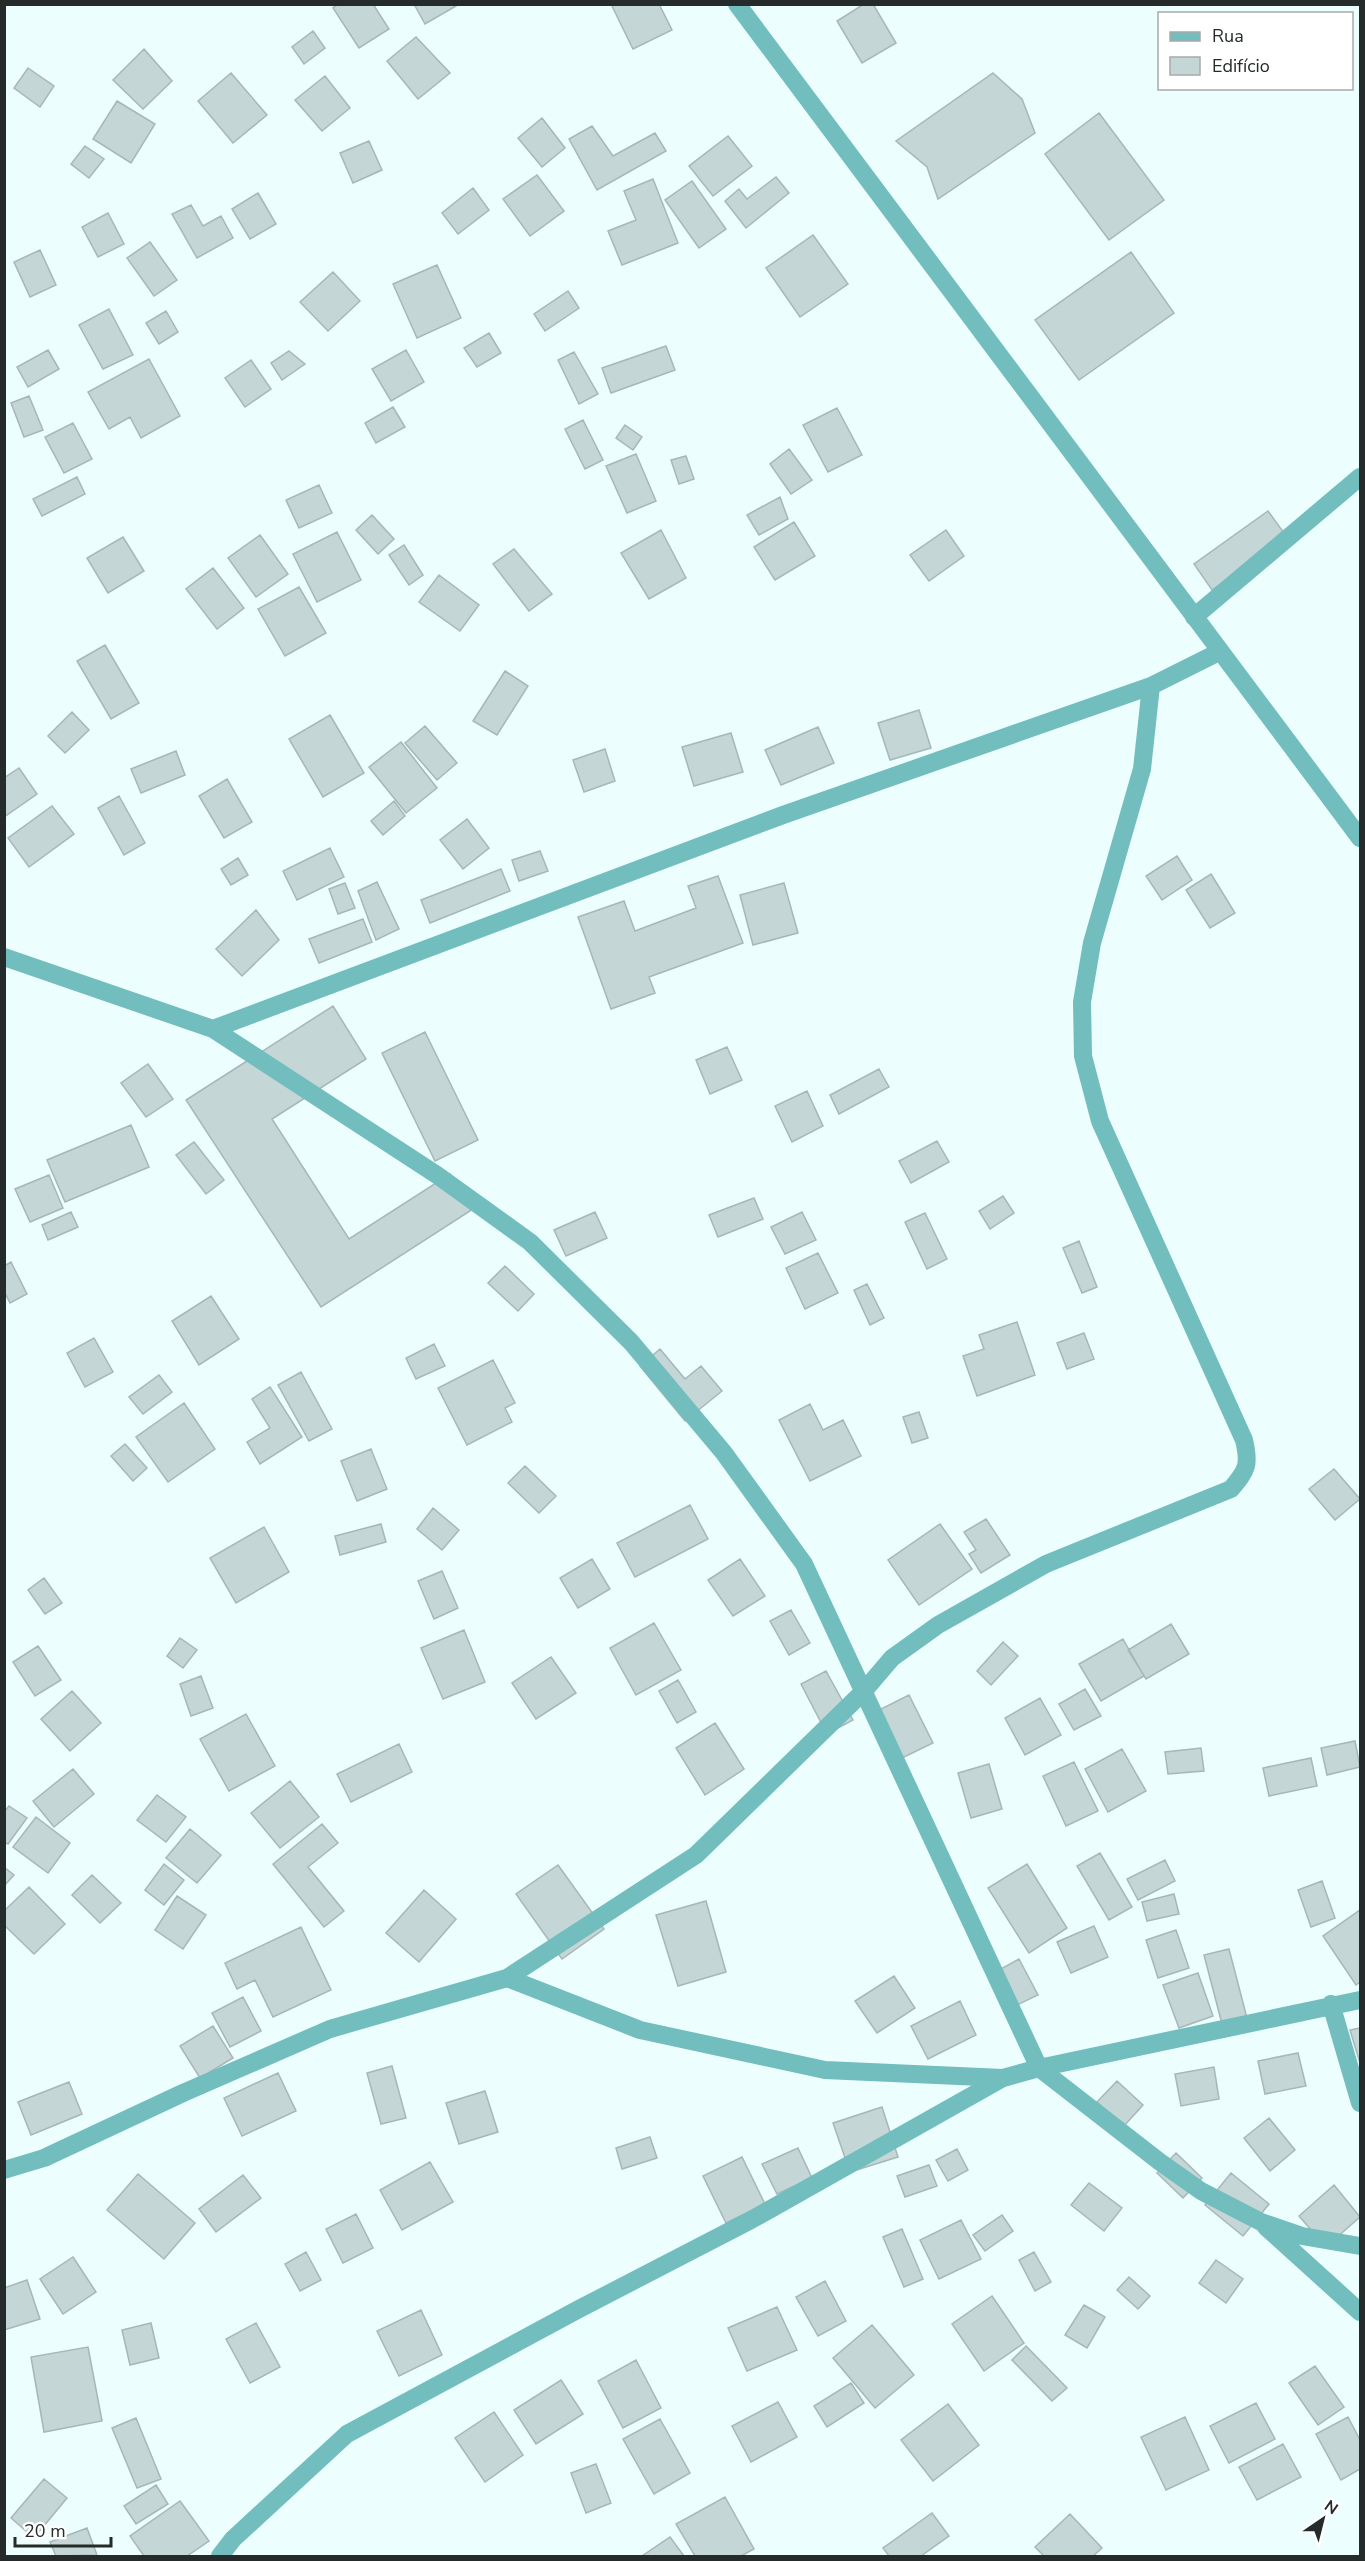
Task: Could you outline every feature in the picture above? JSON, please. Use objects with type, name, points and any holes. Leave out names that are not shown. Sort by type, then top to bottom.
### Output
[{"type":"street","points":[[737,4],[1360,838]]},
{"type":"street","points":[[1194,617],[1360,477]]},
{"type":"street","points":[[213,1029],[783,815],[1151,686],[1220,652]]},
{"type":"street","points":[[4,2170],[44,2158],[183,2093],[330,2029],[507,1978],[696,1855],[863,1692],[892,1658],[938,1625],[1046,1564],[1231,1489],[1247,1466],[1248,1455],[1244,1440],[1100,1121],[1083,1056],[1082,1002],[1092,943],[1142,769],[1151,686]]},
{"type":"street","points":[[4,957],[213,1029],[437,1175],[530,1242],[631,1342],[724,1453],[804,1564],[1039,2068],[1201,2191],[1261,2222],[1302,2236],[1360,2246]]},
{"type":"street","points":[[507,1978],[640,2030],[825,2070],[1003,2078]]},
{"type":"street","points":[[220,2556],[233,2539],[347,2434],[579,2309],[751,2220],[1003,2078],[1039,2068],[1331,2004],[1360,2000]]},
{"type":"street","points":[[1331,2004],[1360,2103]]},
{"type":"street","points":[[1261,2222],[1360,2312]]},
{"type":"building","points":[[338,4],[373,4],[389,29],[359,48],[333,8]]},
{"type":"building","points":[[414,4],[456,4],[456,6],[425,24]]},
{"type":"building","points":[[611,4],[659,4],[672,30],[633,49]]},
{"type":"building","points":[[864,4],[873,4],[896,43],[862,63],[837,21]]},
{"type":"building","points":[[313,31],[325,48],[304,64],[292,47]]},
{"type":"building","points":[[416,37],[450,73],[418,99],[387,61]]},
{"type":"building","points":[[144,49],[172,81],[143,109],[113,80]]},
{"type":"building","points":[[28,68],[54,86],[40,107],[14,88]]},
{"type":"building","points":[[231,73],[267,115],[233,143],[198,101]]},
{"type":"building","points":[[993,73],[1022,99],[1035,133],[938,199],[927,167],[896,141]]},
{"type":"building","points":[[325,76],[350,108],[322,131],[295,100]]},
{"type":"building","points":[[117,101],[155,124],[131,163],[93,139]]},
{"type":"building","points":[[1099,113],[1164,200],[1109,240],[1045,154]]},
{"type":"building","points":[[542,118],[565,148],[542,167],[518,138]]},
{"type":"building","points":[[592,126],[613,156],[655,133],[666,151],[597,190],[569,139]]},
{"type":"building","points":[[728,136],[752,166],[713,196],[689,166]]},
{"type":"building","points":[[369,141],[382,170],[353,183],[340,153]]},
{"type":"building","points":[[85,146],[104,159],[89,178],[71,164]]},
{"type":"building","points":[[537,175],[564,211],[530,236],[503,199]]},
{"type":"building","points":[[776,177],[789,193],[746,228],[725,201],[739,189],[747,199]]},
{"type":"building","points":[[653,179],[678,243],[622,265],[608,231],[636,220],[624,191]]},
{"type":"building","points":[[692,181],[726,229],[699,248],[665,200]]},
{"type":"building","points":[[473,188],[489,210],[458,234],[442,213]]},
{"type":"building","points":[[258,193],[276,224],[250,239],[232,209]]},
{"type":"building","points":[[191,205],[203,226],[221,216],[233,238],[197,258],[172,214]]},
{"type":"building","points":[[108,213],[124,244],[98,257],[82,227]]},
{"type":"building","points":[[813,235],[848,284],[800,317],[766,268]]},
{"type":"building","points":[[150,242],[177,280],[154,296],[127,258]]},
{"type":"building","points":[[40,250],[56,285],[30,297],[14,262]]},
{"type":"building","points":[[1131,252],[1174,313],[1079,380],[1035,320]]},
{"type":"building","points":[[437,265],[461,318],[417,338],[393,284]]},
{"type":"building","points":[[333,272],[360,301],[328,331],[300,302]]},
{"type":"building","points":[[568,291],[579,308],[545,331],[534,314]]},
{"type":"building","points":[[109,309],[133,355],[103,369],[79,325]]},
{"type":"building","points":[[166,311],[178,332],[159,344],[146,323]]},
{"type":"building","points":[[489,333],[501,353],[477,367],[464,348]]},
{"type":"building","points":[[666,346],[675,370],[611,393],[602,368]]},
{"type":"building","points":[[48,350],[59,369],[28,387],[17,367]]},
{"type":"building","points":[[406,350],[424,382],[391,401],[372,369]]},
{"type":"building","points":[[289,351],[305,364],[282,380],[271,363]]},
{"type":"building","points":[[574,352],[598,394],[579,404],[558,360]]},
{"type":"building","points":[[149,359],[180,416],[141,438],[130,417],[109,429],[88,392]]},
{"type":"building","points":[[251,360],[271,389],[245,407],[225,378]]},
{"type":"building","points":[[29,396],[43,430],[24,437],[11,403]]},
{"type":"building","points":[[393,407],[405,427],[376,443],[365,423]]},
{"type":"building","points":[[837,408],[862,455],[828,472],[803,425]]},
{"type":"building","points":[[583,420],[603,460],[585,469],[565,429]]},
{"type":"building","points":[[73,423],[92,459],[64,473],[45,437]]},
{"type":"building","points":[[625,425],[642,437],[633,450],[616,438]]},
{"type":"building","points":[[789,449],[812,480],[791,494],[770,464]]},
{"type":"building","points":[[636,454],[656,501],[627,513],[606,466]]},
{"type":"building","points":[[686,456],[694,479],[679,484],[671,460]]},
{"type":"building","points":[[77,477],[85,494],[42,516],[33,499]]},
{"type":"building","points":[[319,485],[332,513],[299,528],[286,500]]},
{"type":"building","points":[[780,497],[788,519],[759,535],[747,515]]},
{"type":"building","points":[[1268,511],[1287,537],[1212,590],[1194,564]]},
{"type":"building","points":[[372,515],[394,539],[378,554],[356,530]]},
{"type":"building","points":[[794,522],[815,556],[775,580],[754,547]]},
{"type":"building","points":[[661,530],[686,578],[649,599],[621,553]]},
{"type":"building","points":[[946,530],[964,556],[929,581],[910,555]]},
{"type":"building","points":[[337,532],[361,580],[317,602],[293,554]]},
{"type":"building","points":[[260,535],[288,574],[256,597],[228,558]]},
{"type":"building","points":[[123,537],[144,571],[108,593],[87,558]]},
{"type":"building","points":[[404,545],[423,575],[409,585],[389,555]]},
{"type":"building","points":[[514,549],[552,594],[529,611],[493,564]]},
{"type":"building","points":[[213,568],[244,608],[217,629],[186,589]]},
{"type":"building","points":[[439,575],[479,605],[460,631],[419,602]]},
{"type":"building","points":[[299,587],[326,633],[285,656],[258,609]]},
{"type":"building","points":[[105,645],[139,703],[111,719],[77,661]]},
{"type":"building","points":[[505,671],[528,686],[497,735],[473,721]]},
{"type":"building","points":[[919,710],[931,748],[890,760],[878,723]]},
{"type":"building","points":[[72,712],[89,730],[65,753],[48,736]]},
{"type":"building","points":[[330,715],[364,773],[323,797],[289,739]]},
{"type":"building","points":[[425,726],[457,763],[437,780],[405,743]]},
{"type":"building","points":[[818,727],[834,763],[781,785],[765,750]]},
{"type":"building","points":[[731,733],[743,772],[694,786],[682,747]]},
{"type":"building","points":[[401,742],[437,788],[406,813],[369,767]]},
{"type":"building","points":[[605,749],[615,781],[584,792],[573,760]]},
{"type":"building","points":[[176,751],[185,775],[141,793],[131,769]]},
{"type":"building","points":[[19,768],[37,794],[4,817],[4,778]]},
{"type":"building","points":[[227,779],[252,822],[224,838],[199,796]]},
{"type":"building","points":[[119,796],[145,843],[124,855],[98,808]]},
{"type":"building","points":[[394,801],[405,816],[383,835],[371,821]]},
{"type":"building","points":[[52,806],[74,834],[29,867],[8,838]]},
{"type":"building","points":[[467,819],[489,848],[463,869],[440,840]]},
{"type":"building","points":[[330,848],[344,877],[297,900],[283,871]]},
{"type":"building","points":[[540,851],[548,871],[519,881],[512,860]]},
{"type":"building","points":[[1177,856],[1192,880],[1162,900],[1146,876]]},
{"type":"building","points":[[238,858],[248,875],[231,885],[221,869]]},
{"type":"building","points":[[501,869],[510,891],[430,923],[421,900]]},
{"type":"building","points":[[1211,874],[1235,913],[1210,928],[1186,890]]},
{"type":"building","points":[[718,876],[743,943],[649,977],[655,993],[611,1009],[578,917],[624,901],[635,931],[696,908],[688,886]]},
{"type":"building","points":[[377,882],[399,929],[376,940],[358,891]]},
{"type":"building","points":[[345,883],[355,908],[338,914],[329,889]]},
{"type":"building","points":[[784,883],[798,933],[753,945],[740,895]]},
{"type":"building","points":[[256,910],[279,940],[242,976],[216,949]]},
{"type":"building","points":[[363,919],[372,942],[319,963],[309,939]]},
{"type":"building","points":[[333,1006],[366,1059],[272,1119],[349,1239],[450,1174],[473,1209],[321,1307],[186,1100]]},
{"type":"building","points":[[425,1032],[478,1140],[435,1161],[382,1053]]},
{"type":"building","points":[[727,1047],[742,1080],[710,1094],[696,1060]]},
{"type":"building","points":[[148,1064],[173,1099],[146,1117],[121,1083]]},
{"type":"building","points":[[879,1069],[889,1087],[839,1114],[830,1095]]},
{"type":"building","points":[[807,1091],[823,1126],[792,1142],[775,1106]]},
{"type":"building","points":[[131,1125],[149,1167],[65,1202],[47,1160]]},
{"type":"building","points":[[937,1141],[949,1162],[911,1183],[899,1161]]},
{"type":"building","points":[[194,1142],[224,1180],[206,1194],[176,1155]]},
{"type":"building","points":[[49,1175],[63,1208],[30,1222],[15,1189]]},
{"type":"building","points":[[1003,1196],[1014,1213],[990,1229],[979,1211]]},
{"type":"building","points":[[754,1198],[763,1219],[718,1237],[709,1215]]},
{"type":"building","points":[[71,1212],[78,1227],[48,1240],[42,1225]]},
{"type":"building","points":[[595,1212],[607,1238],[566,1256],[554,1230]]},
{"type":"building","points":[[802,1212],[816,1240],[785,1254],[771,1227]]},
{"type":"building","points":[[925,1213],[947,1259],[927,1269],[905,1222]]},
{"type":"building","points":[[1079,1241],[1097,1287],[1082,1293],[1063,1248]]},
{"type":"building","points":[[818,1253],[838,1293],[805,1309],[786,1268]]},
{"type":"building","points":[[11,1262],[27,1294],[10,1303],[4,1291],[4,1266]]},
{"type":"building","points":[[505,1266],[534,1294],[518,1311],[488,1283]]},
{"type":"building","points":[[867,1284],[884,1318],[870,1325],[854,1290]]},
{"type":"building","points":[[211,1296],[239,1339],[199,1365],[172,1321]]},
{"type":"building","points":[[1017,1322],[1035,1375],[977,1396],[963,1356],[984,1349],[979,1335]]},
{"type":"building","points":[[1084,1333],[1094,1359],[1067,1369],[1057,1343]]},
{"type":"building","points":[[94,1338],[113,1372],[85,1387],[67,1353]]},
{"type":"building","points":[[434,1344],[445,1366],[416,1379],[406,1358]]},
{"type":"building","points":[[660,1349],[685,1379],[701,1366],[722,1391],[685,1421],[640,1366]]},
{"type":"building","points":[[493,1360],[515,1403],[505,1408],[512,1422],[467,1445],[438,1388]]},
{"type":"building","points":[[301,1372],[332,1429],[309,1441],[278,1385]]},
{"type":"building","points":[[159,1375],[172,1392],[143,1414],[129,1397]]},
{"type":"building","points":[[270,1387],[302,1437],[260,1464],[247,1442],[270,1428],[252,1399]]},
{"type":"building","points":[[184,1403],[215,1449],[168,1482],[136,1437]]},
{"type":"building","points":[[810,1404],[823,1430],[843,1420],[861,1456],[810,1481],[779,1420]]},
{"type":"building","points":[[919,1412],[928,1438],[912,1443],[903,1417]]},
{"type":"building","points":[[125,1444],[147,1468],[133,1481],[111,1456]]},
{"type":"building","points":[[371,1449],[387,1489],[357,1501],[341,1461]]},
{"type":"building","points":[[525,1466],[556,1496],[539,1513],[508,1483]]},
{"type":"building","points":[[1334,1469],[1360,1499],[1335,1520],[1309,1489]]},
{"type":"building","points":[[690,1505],[708,1539],[635,1577],[617,1543]]},
{"type":"building","points":[[433,1508],[459,1530],[442,1550],[417,1529]]},
{"type":"building","points":[[986,1519],[1010,1555],[981,1573],[969,1554],[976,1550],[964,1532]]},
{"type":"building","points":[[381,1524],[386,1542],[340,1555],[335,1536]]},
{"type":"building","points":[[940,1524],[972,1569],[919,1605],[888,1560]]},
{"type":"building","points":[[264,1527],[289,1572],[236,1603],[210,1558]]},
{"type":"building","points":[[592,1559],[610,1589],[578,1608],[560,1578]]},
{"type":"building","points":[[740,1559],[765,1596],[733,1616],[708,1580]]},
{"type":"building","points":[[442,1571],[458,1608],[434,1619],[418,1581]]},
{"type":"building","points":[[44,1578],[62,1603],[45,1614],[28,1590]]},
{"type":"building","points":[[791,1610],[810,1643],[789,1655],[770,1621]]},
{"type":"building","points":[[654,1623],[681,1670],[636,1695],[610,1648]]},
{"type":"building","points":[[1171,1624],[1189,1654],[1146,1679],[1128,1650]]},
{"type":"building","points":[[464,1630],[485,1682],[443,1699],[421,1648]]},
{"type":"building","points":[[180,1638],[197,1650],[183,1668],[167,1656]]},
{"type":"building","points":[[1123,1639],[1144,1676],[1101,1701],[1079,1664]]},
{"type":"building","points":[[1003,1642],[1018,1656],[991,1685],[977,1671]]},
{"type":"building","points":[[38,1646],[61,1680],[35,1696],[13,1662]]},
{"type":"building","points":[[551,1657],[576,1693],[536,1719],[512,1683]]},
{"type":"building","points":[[826,1671],[853,1720],[827,1734],[801,1684]]},
{"type":"building","points":[[201,1676],[213,1708],[191,1716],[180,1684]]},
{"type":"building","points":[[678,1680],[696,1712],[677,1723],[659,1691]]},
{"type":"building","points":[[1085,1689],[1101,1716],[1074,1730],[1059,1704]]},
{"type":"building","points":[[72,1691],[101,1723],[70,1751],[41,1719]]},
{"type":"building","points":[[909,1695],[933,1743],[900,1759],[877,1711]]},
{"type":"building","points":[[1040,1698],[1061,1735],[1025,1755],[1005,1718]]},
{"type":"building","points":[[246,1714],[275,1766],[229,1791],[200,1739]]},
{"type":"building","points":[[715,1723],[744,1769],[705,1795],[676,1748]]},
{"type":"building","points":[[1355,1741],[1360,1767],[1327,1775],[1321,1748]]},
{"type":"building","points":[[399,1744],[412,1772],[351,1802],[337,1774]]},
{"type":"building","points":[[1201,1748],[1204,1771],[1168,1774],[1165,1752]]},
{"type":"building","points":[[1122,1749],[1146,1791],[1108,1812],[1085,1769]]},
{"type":"building","points":[[1311,1758],[1317,1786],[1269,1796],[1263,1768]]},
{"type":"building","points":[[1074,1762],[1098,1811],[1066,1826],[1043,1776]]},
{"type":"building","points":[[989,1764],[1002,1809],[971,1818],[958,1773]]},
{"type":"building","points":[[73,1769],[94,1794],[54,1827],[33,1801]]},
{"type":"building","points":[[290,1781],[319,1817],[280,1848],[251,1813]]},
{"type":"building","points":[[157,1795],[186,1817],[166,1842],[137,1820]]},
{"type":"building","points":[[9,1806],[27,1818],[8,1844],[4,1842],[4,1812]]},
{"type":"building","points":[[36,1817],[70,1843],[48,1873],[13,1847]]},
{"type":"building","points":[[322,1824],[338,1843],[308,1867],[344,1911],[324,1927],[273,1864]]},
{"type":"building","points":[[190,1829],[221,1855],[197,1883],[166,1858]]},
{"type":"building","points":[[1100,1853],[1132,1907],[1109,1920],[1077,1866]]},
{"type":"building","points":[[1165,1860],[1175,1881],[1138,1900],[1127,1879]]},
{"type":"building","points":[[164,1864],[184,1880],[164,1905],[145,1890]]},
{"type":"building","points":[[1027,1864],[1067,1928],[1029,1953],[988,1888]]},
{"type":"building","points":[[558,1865],[604,1929],[562,1959],[516,1894]]},
{"type":"building","points":[[4,1867],[14,1875],[4,1886]]},
{"type":"building","points":[[92,1875],[121,1903],[100,1923],[72,1895]]},
{"type":"building","points":[[1322,1881],[1335,1918],[1311,1927],[1298,1890]]},
{"type":"building","points":[[29,1887],[65,1924],[34,1954],[4,1925],[4,1911]]},
{"type":"building","points":[[424,1890],[456,1919],[419,1962],[386,1933]]},
{"type":"building","points":[[1174,1894],[1179,1914],[1147,1921],[1142,1902]]},
{"type":"building","points":[[177,1896],[206,1915],[183,1949],[155,1930]]},
{"type":"building","points":[[706,1901],[726,1972],[678,1986],[656,1915]]},
{"type":"building","points":[[1360,1910],[1360,1982],[1356,1985],[1323,1936]]},
{"type":"building","points":[[1094,1926],[1108,1957],[1071,1973],[1057,1942]]},
{"type":"building","points":[[301,1927],[331,1990],[273,2017],[255,1980],[237,1989],[225,1963]]},
{"type":"building","points":[[1176,1930],[1189,1968],[1158,1978],[1146,1940]]},
{"type":"building","points":[[1229,1949],[1247,2018],[1222,2024],[1204,1955]]},
{"type":"building","points":[[1019,1959],[1038,1995],[1015,2006],[997,1971]]},
{"type":"building","points":[[1198,1973],[1213,2016],[1179,2028],[1163,1985]]},
{"type":"building","points":[[894,1976],[915,2008],[877,2033],[855,2001]]},
{"type":"building","points":[[243,1997],[261,2031],[230,2047],[212,2013]]},
{"type":"building","points":[[960,2001],[976,2035],[928,2059],[911,2026]]},
{"type":"building","points":[[213,2026],[233,2058],[200,2078],[180,2046]]},
{"type":"building","points":[[1360,2028],[1360,2063],[1350,2030]]},
{"type":"building","points":[[1298,2053],[1306,2086],[1265,2094],[1258,2061]]},
{"type":"building","points":[[392,2066],[406,2118],[381,2124],[367,2073]]},
{"type":"building","points":[[1214,2067],[1219,2099],[1181,2106],[1175,2074]]},
{"type":"building","points":[[278,2073],[296,2111],[242,2136],[224,2098]]},
{"type":"building","points":[[1117,2081],[1143,2105],[1124,2126],[1097,2102]]},
{"type":"building","points":[[69,2082],[82,2114],[31,2135],[18,2102]]},
{"type":"building","points":[[485,2091],[498,2132],[459,2144],[446,2103]]},
{"type":"building","points":[[882,2107],[898,2157],[850,2172],[833,2123]]},
{"type":"building","points":[[1269,2118],[1295,2150],[1270,2171],[1244,2138]]},
{"type":"building","points":[[650,2137],[657,2158],[622,2169],[616,2148]]},
{"type":"building","points":[[798,2148],[812,2178],[777,2194],[762,2164]]},
{"type":"building","points":[[957,2149],[968,2170],[948,2181],[936,2160]]},
{"type":"building","points":[[1176,2153],[1202,2178],[1183,2198],[1157,2173]]},
{"type":"building","points":[[742,2157],[765,2204],[726,2223],[703,2176]]},
{"type":"building","points":[[430,2162],[453,2202],[402,2230],[380,2190]]},
{"type":"building","points":[[929,2165],[937,2186],[905,2197],[897,2176]]},
{"type":"building","points":[[1231,2173],[1269,2204],[1243,2236],[1205,2205]]},
{"type":"building","points":[[138,2174],[195,2223],[164,2259],[107,2210]]},
{"type":"building","points":[[243,2175],[261,2198],[216,2232],[199,2209]]},
{"type":"building","points":[[1089,2183],[1122,2208],[1104,2231],[1071,2205]]},
{"type":"building","points":[[1334,2185],[1360,2217],[1326,2247],[1299,2216]]},
{"type":"building","points":[[356,2214],[373,2248],[343,2263],[326,2229]]},
{"type":"building","points":[[1002,2215],[1013,2231],[985,2251],[973,2235]]},
{"type":"building","points":[[961,2220],[981,2259],[939,2279],[920,2240]]},
{"type":"building","points":[[902,2229],[923,2279],[904,2287],[883,2237]]},
{"type":"building","points":[[306,2252],[321,2280],[300,2291],[285,2264]]},
{"type":"building","points":[[1034,2252],[1051,2282],[1035,2291],[1019,2260]]},
{"type":"building","points":[[73,2257],[96,2292],[63,2314],[40,2279]]},
{"type":"building","points":[[1216,2260],[1243,2279],[1226,2303],[1199,2283]]},
{"type":"building","points":[[1129,2277],[1150,2296],[1138,2309],[1117,2290]]},
{"type":"building","points":[[27,2280],[40,2319],[4,2330],[4,2288]]},
{"type":"building","points":[[825,2281],[846,2321],[818,2336],[796,2297]]},
{"type":"building","points":[[992,2296],[1024,2343],[984,2371],[952,2324]]},
{"type":"building","points":[[1084,2305],[1105,2317],[1087,2348],[1065,2335]]},
{"type":"building","points":[[777,2307],[797,2350],[747,2371],[728,2328]]},
{"type":"building","points":[[421,2310],[442,2355],[399,2376],[377,2331]]},
{"type":"building","points":[[151,2323],[159,2358],[130,2365],[122,2330]]},
{"type":"building","points":[[256,2323],[280,2367],[250,2383],[226,2339]]},
{"type":"building","points":[[872,2325],[914,2375],[875,2408],[833,2358]]},
{"type":"building","points":[[1026,2346],[1067,2388],[1052,2401],[1012,2360]]},
{"type":"building","points":[[88,2347],[102,2421],[44,2432],[31,2357]]},
{"type":"building","points":[[636,2360],[661,2408],[623,2428],[598,2381]]},
{"type":"building","points":[[1315,2366],[1344,2407],[1318,2425],[1289,2383]]},
{"type":"building","points":[[561,2380],[583,2414],[536,2444],[514,2410]]},
{"type":"building","points":[[851,2383],[864,2403],[827,2427],[814,2406]]},
{"type":"building","points":[[778,2402],[797,2437],[751,2462],[732,2426]]},
{"type":"building","points":[[1256,2403],[1275,2439],[1229,2463],[1210,2426]]},
{"type":"building","points":[[948,2404],[979,2445],[933,2481],[901,2440]]},
{"type":"building","points":[[494,2412],[523,2455],[485,2482],[455,2438]]},
{"type":"building","points":[[1185,2417],[1209,2470],[1166,2490],[1141,2437]]},
{"type":"building","points":[[1348,2417],[1360,2440],[1360,2469],[1341,2480],[1316,2434]]},
{"type":"building","points":[[136,2418],[161,2479],[137,2488],[112,2428]]},
{"type":"building","points":[[660,2419],[690,2473],[654,2494],[623,2439]]},
{"type":"building","points":[[1283,2444],[1301,2477],[1257,2500],[1239,2467]]},
{"type":"building","points":[[596,2464],[611,2503],[586,2513],[571,2473]]},
{"type":"building","points":[[44,2479],[67,2498],[34,2538],[11,2518]]},
{"type":"building","points":[[156,2485],[168,2504],[136,2524],[124,2506]]},
{"type":"building","points":[[725,2497],[754,2549],[741,2556],[695,2556],[676,2524]]},
{"type":"building","points":[[180,2501],[209,2541],[187,2556],[144,2556],[130,2536]]},
{"type":"building","points":[[932,2513],[949,2536],[921,2556],[889,2556],[883,2548]]},
{"type":"building","points":[[1070,2514],[1102,2548],[1093,2556],[1044,2556],[1035,2547]]},
{"type":"building","points":[[87,2528],[97,2555],[56,2556],[50,2542]]},
{"type":"building","points":[[670,2537],[684,2556],[642,2556]]}]
